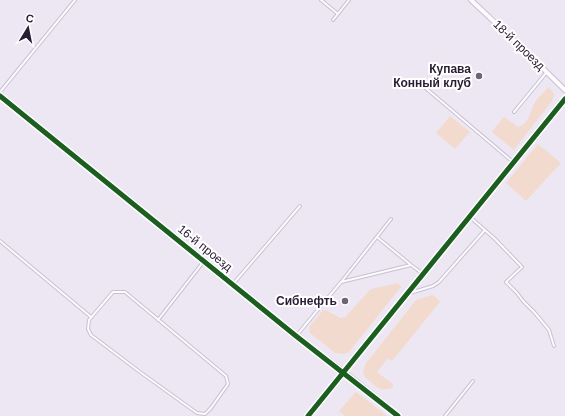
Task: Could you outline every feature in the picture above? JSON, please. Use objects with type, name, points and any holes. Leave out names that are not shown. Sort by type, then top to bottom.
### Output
[{"type":"street","name":"18-й проезд","points":[[472,0],[565,90]]},
{"type":"street","name":"16-й проезд","points":[[0,96],[296,336],[344,372],[398,416]]},
{"type":"street","points":[[308,416],[565,99]]},
{"type":"lane","points":[[0,92],[75,0]]},
{"type":"lane","points":[[321,0],[338,14]]},
{"type":"lane","points":[[333,20],[349,0]]},
{"type":"lane","points":[[514,112],[547,72]]},
{"type":"lane","points":[[422,86],[514,163]]},
{"type":"lane","points":[[233,284],[300,206]]},
{"type":"lane","points":[[470,217],[522,266],[506,282],[535,312],[549,330],[554,346]]},
{"type":"lane","points":[[296,336],[391,219]]},
{"type":"lane","points":[[407,294],[432,286],[439,282],[485,230]]},
{"type":"lane","points":[[377,237],[423,274]]},
{"type":"lane","points":[[0,241],[91,317]]},
{"type":"lane","points":[[158,320],[204,260]]},
{"type":"lane","points":[[341,282],[411,265]]},
{"type":"lane","points":[[113,292],[125,292],[226,376],[228,384],[212,408],[205,414],[197,413],[91,335],[88,329],[89,320],[91,317],[113,292]]},
{"type":"lane","points":[[445,416],[473,381]]},
{"type":"shaded area","points":[[549,87],[554,95],[552,101],[514,150],[493,133],[492,131],[504,117],[518,127],[525,123],[535,102]]},
{"type":"shaded area","points":[[450,116],[470,132],[455,149],[436,133]]},
{"type":"shaded area","points":[[538,144],[561,163],[526,201],[506,183]]},
{"type":"shaded area","points":[[398,283],[401,287],[349,352],[344,354],[335,353],[310,333],[309,327],[323,310],[326,310],[340,318],[345,317],[371,289]]},
{"type":"shaded area","points":[[432,295],[440,302],[392,361],[388,358],[377,372],[393,384],[393,387],[390,389],[378,388],[364,376],[363,371],[367,362],[416,300]]},
{"type":"shaded area","points":[[356,392],[387,416],[345,416],[339,411]]},
{"type":"cycle path","points":[[0,96],[296,336],[398,416]]},
{"type":"cycle path","points":[[308,416],[565,99]]},
{"type":"place","name":"Купава Конный клуб","points":[[479,76]]},
{"type":"place","name":"Сибнефть","points":[[345,301]]}]
